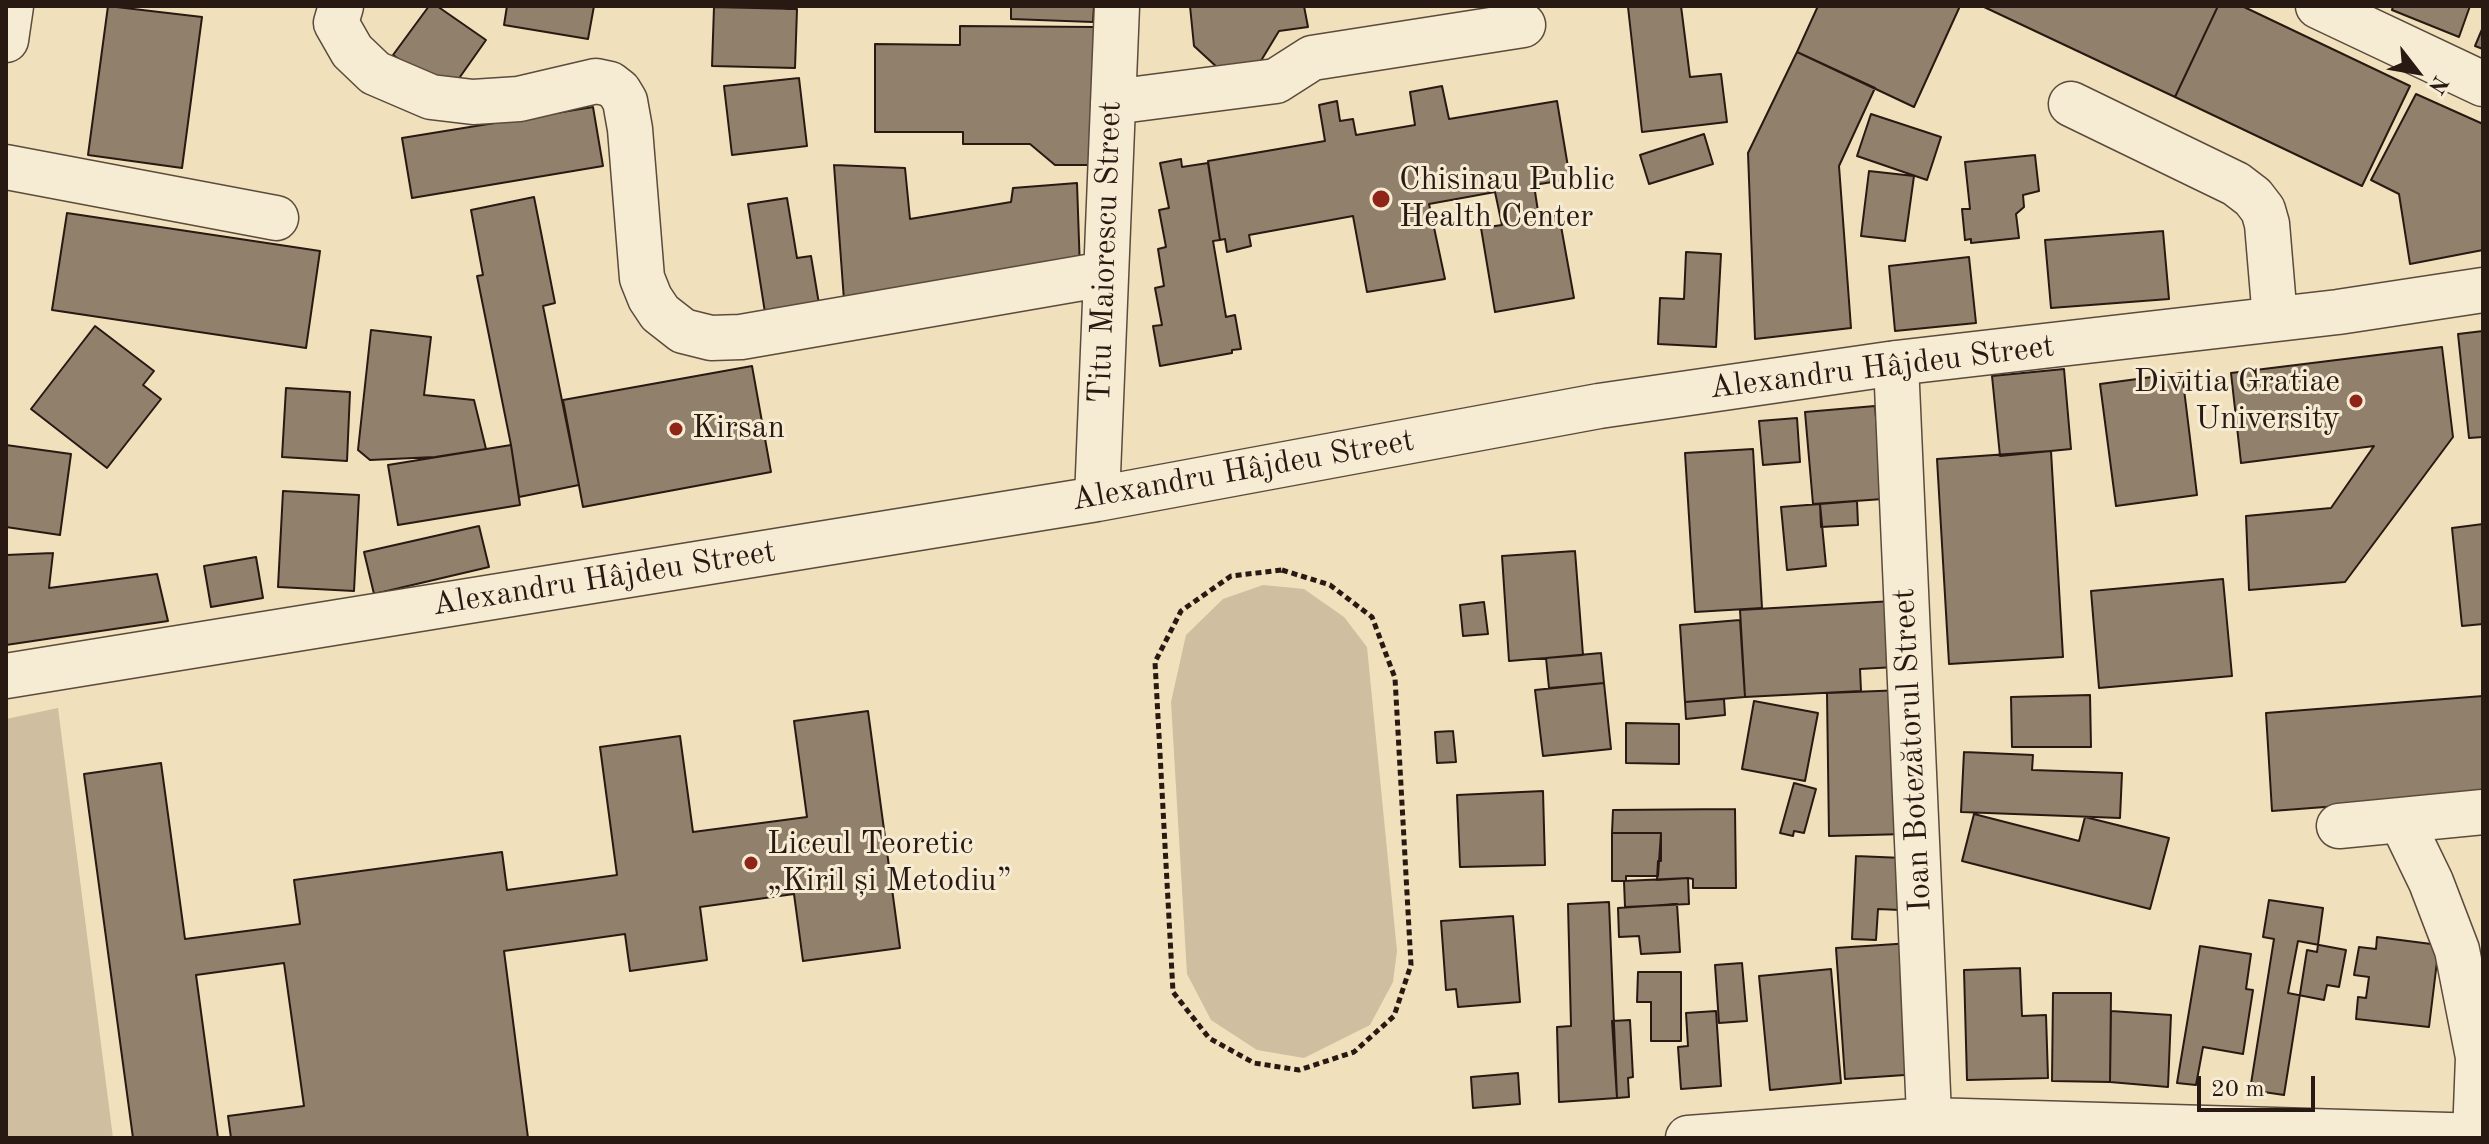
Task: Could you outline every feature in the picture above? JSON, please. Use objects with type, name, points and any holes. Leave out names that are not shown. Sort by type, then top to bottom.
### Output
[{"type":"street","points":[[6,40],[11,6]]},
{"type":"street","name":"Titu Maiorescu Street","points":[[1097,499],[1117,6]]},
{"type":"street","points":[[2318,6],[2483,84]]},
{"type":"street","points":[[339,15],[352,51],[375,73],[431,97],[473,102],[519,99],[596,81],[610,84],[619,91],[625,101],[630,129],[642,278],[660,313],[670,323],[698,336],[741,337],[1105,274]]},
{"type":"street","points":[[1113,102],[1276,81],[1312,58],[1523,25]]},
{"type":"street","points":[[2071,104],[2236,184],[2253,197],[2263,210],[2267,224],[2275,319]]},
{"type":"street","points":[[6,167],[276,218]]},
{"type":"street","name":"Alexandru Hâjdeu Street","points":[[6,676],[1097,499],[1599,406],[1896,363],[2338,312],[2483,290]]},
{"type":"street","name":"Ioan Botezătorul Street","points":[[1896,363],[1929,1129]]},
{"type":"street","points":[[2339,826],[2483,812]]},
{"type":"street","points":[[1688,1138],[1929,1129],[2479,1136],[2478,1057],[2457,950],[2431,882],[2401,820]]},
{"type":"path","points":[[1282,570],[1330,585],[1372,617],[1395,678],[1411,965],[1394,1016],[1354,1052],[1299,1070],[1254,1063],[1209,1038],[1173,992],[1155,662],[1181,611],[1231,576],[1282,570]]},
{"type":"shaded area","points":[[1263,585],[1304,589],[1344,617],[1367,647],[1397,951],[1393,982],[1370,1025],[1304,1058],[1257,1050],[1211,1020],[1187,974],[1171,702],[1186,635],[1223,599]]},
{"type":"shaded area","points":[[58,708],[113,1138],[6,1138],[6,719]]},
{"type":"building","points":[[108,6],[202,17],[182,168],[88,155]]},
{"type":"building","points":[[429,6],[437,6],[486,40],[448,94],[393,55]]},
{"type":"building","points":[[507,6],[594,6],[588,39],[504,25]]},
{"type":"building","points":[[726,6],[790,6],[789,9]]},
{"type":"building","points":[[1011,6],[1094,6],[1093,22],[1011,19]]},
{"type":"building","points":[[1190,6],[1304,6],[1308,27],[1279,31],[1259,64],[1219,69],[1194,46]]},
{"type":"building","points":[[1681,6],[1690,77],[1721,74],[1727,122],[1642,132],[1628,7]]},
{"type":"building","points":[[1818,6],[1960,6],[1914,107],[1797,52]]},
{"type":"building","points":[[1982,6],[2218,6],[2175,97]]},
{"type":"building","points":[[2218,6],[2242,6],[2410,86],[2362,186],[2175,97]]},
{"type":"building","points":[[2393,6],[2470,6],[2459,37],[2392,10]]},
{"type":"building","points":[[714,7],[797,9],[795,68],[712,66]]},
{"type":"building","points":[[960,26],[1095,27],[1094,165],[1055,165],[1030,144],[963,144],[963,132],[875,132],[875,44],[960,45]]},
{"type":"building","points":[[2483,27],[2483,49],[2475,46]]},
{"type":"building","points":[[1797,52],[1875,88],[1839,166],[1851,328],[1755,339],[1748,153]]},
{"type":"building","points":[[799,78],[807,146],[732,155],[724,86]]},
{"type":"building","points":[[1442,86],[1449,119],[1557,101],[1570,179],[1534,185],[1539,218],[1559,215],[1574,298],[1495,312],[1481,228],[1502,225],[1495,192],[1429,204],[1445,279],[1367,292],[1353,216],[1249,235],[1251,246],[1227,252],[1225,239],[1220,240],[1208,161],[1325,141],[1319,105],[1337,101],[1340,121],[1353,119],[1356,135],[1415,125],[1410,92]]},
{"type":"building","points":[[2416,94],[2483,124],[2483,250],[2410,264],[2399,194],[2371,180]]},
{"type":"building","points":[[593,107],[603,166],[412,198],[402,138]]},
{"type":"building","points":[[1871,114],[1941,137],[1927,180],[1857,156]]},
{"type":"building","points":[[1704,134],[1713,164],[1649,184],[1640,155]]},
{"type":"building","points":[[2035,155],[2039,191],[2023,195],[2024,207],[2016,214],[2019,238],[1971,243],[1971,239],[1965,240],[1962,209],[1970,209],[1965,162]]},
{"type":"building","points":[[1181,159],[1182,167],[1208,163],[1220,240],[1213,241],[1226,317],[1235,315],[1241,349],[1160,366],[1153,326],[1162,325],[1155,288],[1164,286],[1158,249],[1166,247],[1159,210],[1169,208],[1160,163]]},
{"type":"building","points":[[834,165],[905,168],[910,219],[1011,202],[1013,188],[1077,183],[1080,270],[844,300]]},
{"type":"building","points":[[1869,171],[1914,176],[1905,241],[1861,236]]},
{"type":"building","points":[[534,197],[555,303],[543,306],[579,485],[519,497],[477,276],[483,275],[471,210]]},
{"type":"building","points":[[787,198],[797,258],[811,256],[820,310],[766,319],[748,204]]},
{"type":"building","points":[[67,213],[320,251],[306,348],[52,310]]},
{"type":"building","points":[[2163,231],[2169,299],[2051,308],[2045,240]]},
{"type":"building","points":[[1686,252],[1721,254],[1716,347],[1658,344],[1660,298],[1684,299]]},
{"type":"building","points":[[1969,257],[1976,323],[1895,331],[1889,266]]},
{"type":"building","points":[[95,326],[154,371],[143,385],[161,399],[107,468],[31,409]]},
{"type":"building","points":[[371,330],[431,337],[424,395],[474,400],[486,449],[435,457],[370,460],[358,450]]},
{"type":"building","points":[[2483,331],[2483,437],[2469,438],[2458,334]]},
{"type":"building","points":[[2442,347],[2453,437],[2345,582],[2249,590],[2246,516],[2331,508],[2374,446],[2241,463],[2231,373]]},
{"type":"building","points":[[752,366],[771,472],[583,507],[563,400]]},
{"type":"building","points":[[2064,369],[2071,449],[2000,456],[1992,376]]},
{"type":"building","points":[[2182,373],[2197,495],[2116,506],[2100,384]]},
{"type":"building","points":[[286,388],[350,392],[347,461],[282,457]]},
{"type":"building","points":[[1875,406],[1883,499],[1813,504],[1805,412]]},
{"type":"building","points":[[1797,418],[1800,462],[1763,465],[1759,421]]},
{"type":"building","points":[[6,445],[71,454],[60,535],[6,527]]},
{"type":"building","points":[[511,445],[520,505],[398,525],[388,465]]},
{"type":"building","points":[[1753,449],[1762,608],[1695,612],[1685,453]]},
{"type":"building","points":[[2051,451],[2063,657],[1949,664],[1937,459]]},
{"type":"building","points":[[283,491],[359,495],[354,591],[278,587]]},
{"type":"building","points":[[1857,501],[1858,525],[1821,527],[1820,504]]},
{"type":"building","points":[[1820,504],[1826,566],[1787,570],[1781,507]]},
{"type":"building","points":[[2483,524],[2483,624],[2462,626],[2452,528]]},
{"type":"building","points":[[479,526],[489,567],[374,594],[364,552]]},
{"type":"building","points":[[1575,551],[1583,655],[1509,661],[1502,556]]},
{"type":"building","points":[[53,553],[49,588],[157,574],[168,621],[6,645],[6,555]]},
{"type":"building","points":[[256,557],[263,598],[211,607],[204,566]]},
{"type":"building","points":[[2223,579],[2232,676],[2099,688],[2091,591]]},
{"type":"building","points":[[1893,601],[1896,667],[1860,669],[1861,691],[1745,697],[1740,610]]},
{"type":"building","points":[[1484,602],[1488,634],[1463,636],[1460,605]]},
{"type":"building","points":[[1740,620],[1745,697],[1685,702],[1680,625]]},
{"type":"building","points":[[1601,653],[1604,683],[1549,688],[1546,658]]},
{"type":"building","points":[[1604,683],[1611,749],[1543,756],[1535,690]]},
{"type":"building","points":[[1904,690],[1906,834],[1829,836],[1827,693]]},
{"type":"building","points":[[2090,695],[2091,747],[2012,747],[2011,697]]},
{"type":"building","points":[[2483,696],[2483,795],[2272,811],[2266,713]]},
{"type":"building","points":[[1724,699],[1725,715],[1686,719],[1685,702]]},
{"type":"building","points":[[1754,701],[1818,713],[1805,781],[1742,769]]},
{"type":"building","points":[[868,711],[900,948],[803,961],[794,894],[700,907],[707,960],[630,971],[625,934],[504,951],[528,1138],[231,1138],[228,1116],[304,1106],[284,963],[196,975],[218,1138],[133,1138],[84,774],[161,763],[185,939],[300,924],[294,880],[502,852],[507,890],[617,875],[600,747],[680,736],[693,832],[807,817],[794,721]]},
{"type":"building","points":[[1626,723],[1679,724],[1679,764],[1626,763]]},
{"type":"building","points":[[1453,731],[1456,762],[1437,763],[1435,732]]},
{"type":"building","points":[[1964,752],[2033,755],[2032,770],[2122,773],[2120,818],[1961,812]]},
{"type":"building","points":[[1794,783],[1816,789],[1804,833],[1794,831],[1793,836],[1780,833]]},
{"type":"building","points":[[1543,791],[1545,865],[1460,867],[1457,795]]},
{"type":"building","points":[[1735,809],[1736,888],[1693,888],[1693,879],[1688,878],[1657,880],[1661,833],[1612,833],[1613,810]]},
{"type":"building","points":[[1974,814],[2079,841],[2085,817],[2169,838],[2150,909],[1962,861]]},
{"type":"building","points":[[1612,833],[1661,833],[1658,876],[1626,876],[1626,881],[1612,881]]},
{"type":"building","points":[[1856,856],[1903,858],[1900,910],[1878,909],[1876,940],[1852,939]]},
{"type":"building","points":[[1688,878],[1689,904],[1625,907],[1624,881]]},
{"type":"building","points":[[2269,900],[2323,908],[2317,952],[2307,950],[2284,1095],[2250,1090],[2274,939],[2263,937]]},
{"type":"building","points":[[1609,902],[1617,1098],[1559,1102],[1557,1027],[1571,1026],[1568,904]]},
{"type":"building","points":[[1677,904],[1680,952],[1641,954],[1639,936],[1619,937],[1618,908]]},
{"type":"building","points":[[1513,916],[1520,1002],[1458,1007],[1456,989],[1446,990],[1441,921]]},
{"type":"building","points":[[2377,937],[2439,945],[2429,1027],[2356,1019],[2358,997],[2366,998],[2369,977],[2354,975],[2359,947],[2376,949]]},
{"type":"building","points":[[2298,941],[2346,950],[2339,987],[2327,985],[2324,1000],[2288,993]]},
{"type":"building","points":[[1911,943],[1920,1074],[1845,1079],[1836,948]]},
{"type":"building","points":[[2200,946],[2251,954],[2246,989],[2253,990],[2243,1054],[2203,1047],[2196,1085],[2177,1083]]},
{"type":"building","points":[[1742,963],[1747,1021],[1719,1023],[1715,965]]},
{"type":"building","points":[[2020,968],[2022,1016],[2046,1015],[2048,1078],[1967,1080],[1964,970]]},
{"type":"building","points":[[1831,969],[1841,1083],[1770,1090],[1759,976]]},
{"type":"building","points":[[1638,972],[1681,972],[1681,1041],[1651,1041],[1651,1002],[1637,1002]]},
{"type":"building","points":[[2053,993],[2111,993],[2110,1082],[2052,1081]]},
{"type":"building","points":[[1716,1011],[1721,1086],[1681,1089],[1678,1047],[1688,1046],[1686,1013]]},
{"type":"building","points":[[2111,1011],[2171,1015],[2168,1087],[2110,1082]]},
{"type":"building","points":[[1630,1020],[1633,1077],[1628,1078],[1629,1097],[1617,1098],[1612,1021]]},
{"type":"building","points":[[1518,1073],[1520,1104],[1473,1108],[1471,1077]]},
{"type":"place","name":"Chisinau Public Health Center","points":[[1381,199]]},
{"type":"place","name":"Divitia Gratiae University","points":[[2356,401]]},
{"type":"place","name":"Kirsan","points":[[676,429]]},
{"type":"place","name":"Liceul Teoretic „Kiril și Metodiu”","points":[[751,863]]}]
